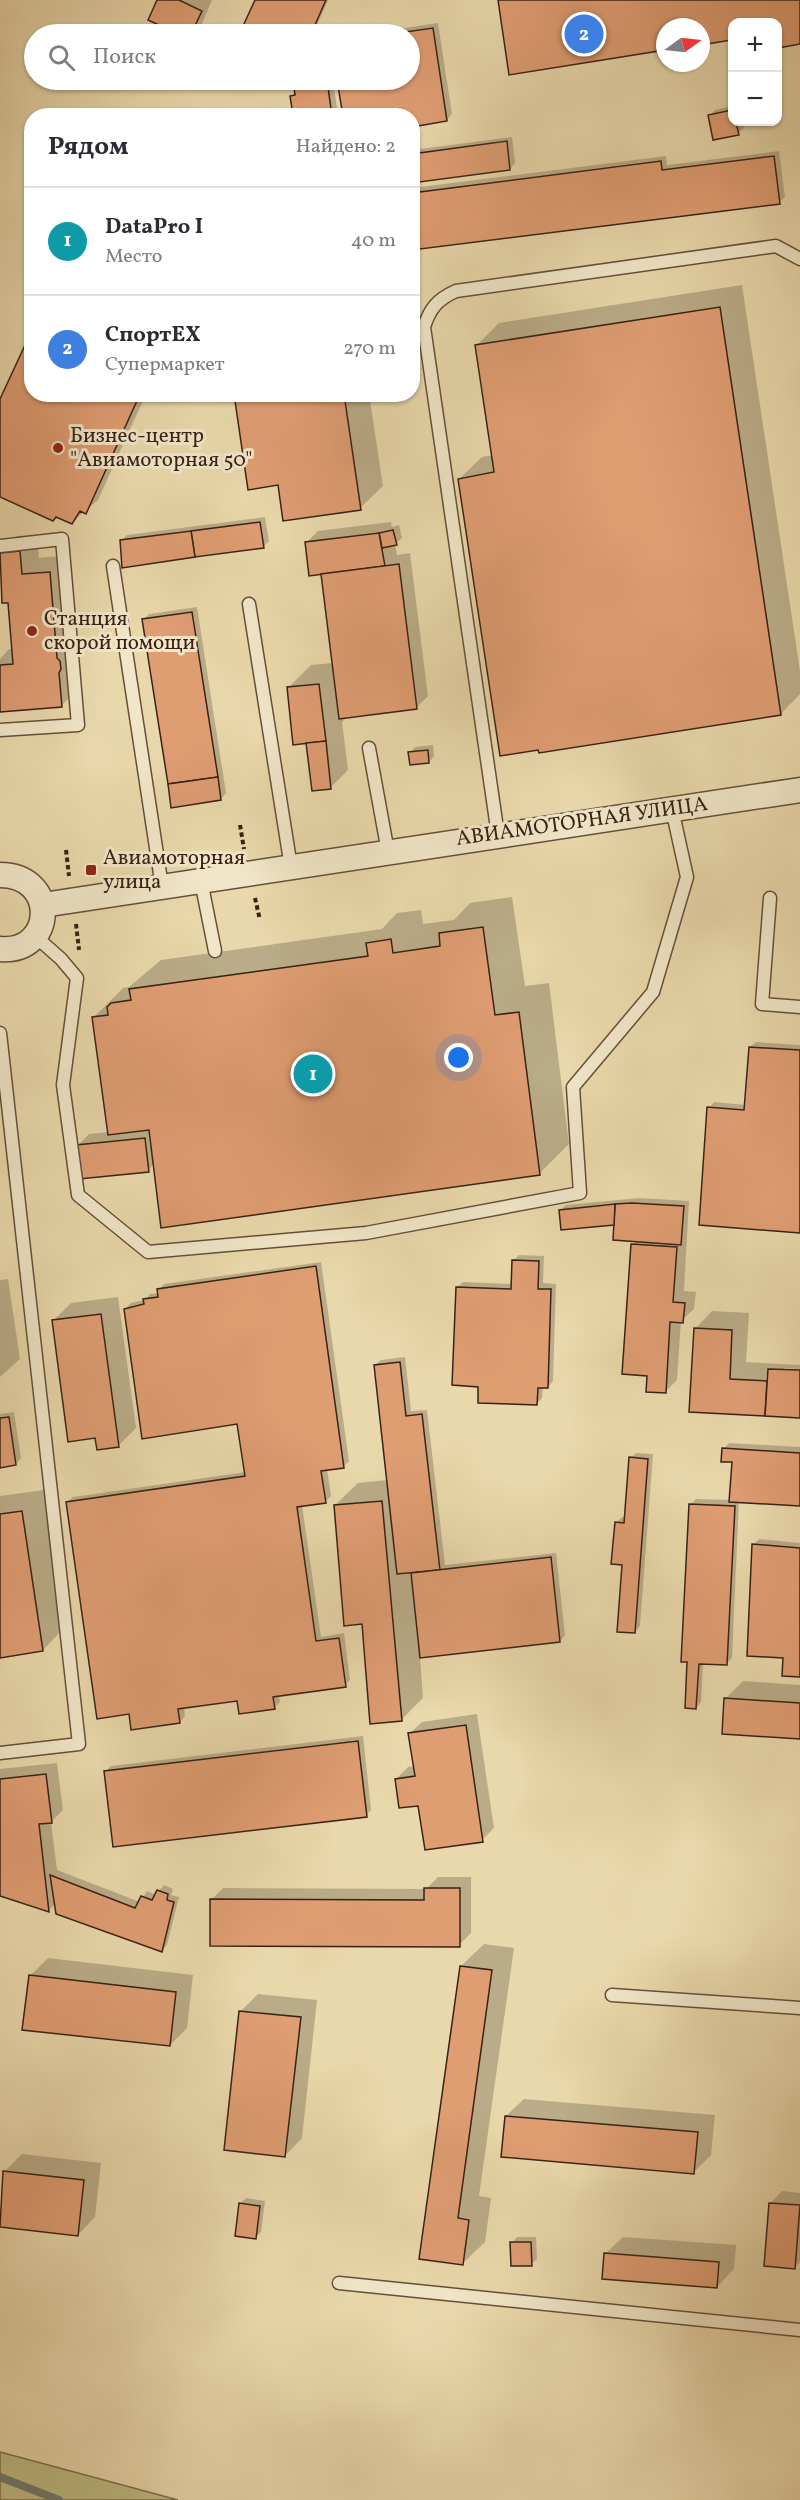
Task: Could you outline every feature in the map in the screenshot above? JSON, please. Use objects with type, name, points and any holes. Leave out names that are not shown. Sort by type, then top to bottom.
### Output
[{"type":"street","name":"АВИАМОТОРНАЯ УЛИЦА","points":[[43,905],[800,790]]},
{"type":"street","points":[[0,875],[23,879],[39,894],[43,905],[41,926],[35,936],[19,948],[0,949]]},
{"type":"lane","points":[[498,835],[424,327],[429,312],[440,298],[456,291],[776,246],[800,259]]},
{"type":"lane","points":[[0,546],[62,539],[78,725],[0,730]]},
{"type":"lane","points":[[112,566],[162,887]]},
{"type":"lane","points":[[249,604],[291,867]]},
{"type":"lane","points":[[369,748],[388,852]]},
{"type":"lane","points":[[35,936],[61,959],[77,978],[63,1085],[78,1195],[148,1252],[366,1233],[580,1193],[573,1087],[653,992],[687,877],[672,809]]},
{"type":"lane","points":[[201,881],[215,951]]},
{"type":"lane","points":[[770,898],[762,1004],[800,1006]]},
{"type":"lane","points":[[0,1034],[79,1744],[0,1753]]},
{"type":"lane","points":[[612,1995],[800,2008]]},
{"type":"lane","points":[[339,2283],[800,2330]]},
{"type":"path","points":[[240,825],[245,850]]},
{"type":"path","points":[[66,850],[70,880]]},
{"type":"path","points":[[254,893],[260,920]]},
{"type":"path","points":[[75,914],[79,950]]},
{"type":"shaded area","points":[[0,2452],[178,2500],[0,2500]]},
{"type":"building","points":[[157,0],[179,0],[202,11],[196,24],[157,24],[148,20]]},
{"type":"building","points":[[255,0],[326,0],[315,24],[244,24]]},
{"type":"building","points":[[498,0],[800,0],[800,44],[782,47],[782,18],[728,18],[728,40],[710,44],[710,18],[656,18],[656,51],[509,75]]},
{"type":"building","points":[[433,28],[447,121],[420,126],[420,108],[342,108],[339,90],[420,90],[420,30]]},
{"type":"building","points":[[294,90],[328,90],[331,108],[292,108],[290,96],[295,95]]},
{"type":"building","points":[[728,111],[728,126],[737,126],[739,135],[713,140],[708,115]]},
{"type":"building","points":[[507,141],[510,170],[420,182],[420,153]]},
{"type":"building","points":[[774,156],[780,204],[420,249],[420,192],[661,161],[662,170]]},
{"type":"building","points":[[720,307],[781,715],[539,753],[538,750],[500,756],[458,479],[494,472],[475,345]]},
{"type":"building","name":"Бизнес-центр \"Авиамоторная 50\"","points":[[24,347],[24,402],[136,402],[86,514],[80,511],[72,524],[56,517],[53,521],[0,497],[0,399]]},
{"type":"building","name":"Бизнес-центр \"Авиамоторная 50\"","points":[[235,402],[345,402],[361,510],[283,521],[278,485],[248,490]]},
{"type":"building","points":[[260,522],[264,548],[195,557],[191,531]]},
{"type":"building","points":[[393,530],[397,545],[382,548],[379,533]]},
{"type":"building","points":[[191,531],[195,557],[122,568],[120,540]]},
{"type":"building","points":[[379,533],[385,566],[309,576],[305,542]]},
{"type":"building","name":"Станция скорой помощи","points":[[20,551],[22,574],[50,572],[57,658],[61,669],[59,673],[62,707],[0,712],[0,665],[13,664],[8,603],[2,603],[0,553]]},
{"type":"building","points":[[399,564],[417,709],[339,719],[321,574]]},
{"type":"building","points":[[192,612],[218,777],[168,784],[142,619]]},
{"type":"building","points":[[319,684],[326,741],[293,745],[287,687]]},
{"type":"building","points":[[326,741],[331,789],[312,791],[306,743]]},
{"type":"building","points":[[428,750],[429,763],[410,765],[408,752]]},
{"type":"building","points":[[218,777],[221,800],[171,808],[168,784]]},
{"type":"building","points":[[483,927],[495,1015],[519,1012],[540,1175],[161,1228],[149,1130],[108,1135],[92,1017],[108,1015],[107,1007],[111,1003],[131,1000],[129,989],[368,956],[366,943],[391,939],[393,953],[440,946],[439,933]]},
{"type":"building","points":[[749,1047],[800,1050],[800,1233],[699,1225],[707,1107],[744,1110]]},
{"type":"building","points":[[145,1138],[149,1172],[79,1179],[76,1145]]},
{"type":"building","points":[[615,1204],[684,1206],[681,1245],[613,1240]]},
{"type":"building","points":[[615,1204],[614,1225],[561,1230],[559,1210]]},
{"type":"building","points":[[631,1244],[677,1247],[673,1302],[685,1303],[683,1323],[670,1322],[666,1393],[646,1392],[647,1376],[622,1374]]},
{"type":"building","points":[[512,1260],[539,1261],[538,1289],[551,1289],[548,1388],[538,1388],[537,1405],[478,1403],[478,1387],[452,1385],[456,1287],[511,1289]]},
{"type":"building","points":[[316,1266],[344,1468],[321,1471],[326,1503],[297,1507],[316,1641],[339,1638],[346,1687],[273,1697],[275,1709],[239,1714],[237,1701],[178,1709],[180,1723],[131,1730],[129,1714],[97,1719],[66,1502],[245,1476],[237,1424],[142,1439],[124,1309],[144,1304],[143,1299],[158,1297],[157,1289]]},
{"type":"building","points":[[101,1314],[119,1447],[97,1450],[95,1438],[68,1442],[52,1320]]},
{"type":"building","points":[[694,1328],[732,1330],[730,1379],[767,1381],[765,1416],[689,1412]]},
{"type":"building","points":[[400,1362],[406,1416],[422,1414],[440,1570],[397,1574],[374,1365]]},
{"type":"building","points":[[768,1369],[800,1370],[800,1418],[765,1416]]},
{"type":"building","points":[[9,1417],[16,1465],[0,1468],[0,1418]]},
{"type":"building","points":[[722,1448],[800,1453],[800,1506],[729,1502],[732,1462],[721,1462]]},
{"type":"building","points":[[629,1457],[648,1459],[635,1633],[617,1632],[622,1565],[611,1564],[615,1522],[624,1523]]},
{"type":"building","points":[[382,1501],[402,1721],[370,1724],[362,1624],[344,1626],[334,1505]]},
{"type":"building","points":[[689,1504],[735,1506],[727,1665],[699,1664],[696,1709],[685,1708],[687,1662],[681,1662]]},
{"type":"building","points":[[22,1511],[43,1651],[0,1658],[0,1514]]},
{"type":"building","points":[[752,1544],[800,1548],[800,1677],[782,1676],[783,1658],[747,1656]]},
{"type":"building","points":[[551,1557],[560,1642],[420,1658],[411,1573]]},
{"type":"building","points":[[724,1698],[800,1703],[800,1739],[722,1734]]},
{"type":"building","points":[[466,1725],[483,1842],[425,1850],[418,1806],[399,1808],[395,1779],[415,1776],[408,1733]]},
{"type":"building","points":[[358,1741],[367,1817],[113,1847],[104,1771]]},
{"type":"building","points":[[46,1774],[52,1823],[39,1824],[49,1912],[0,1896],[0,1779]]},
{"type":"building","points":[[50,1875],[135,1908],[141,1896],[152,1900],[157,1890],[168,1894],[167,1900],[174,1902],[162,1952],[56,1914]]},
{"type":"building","points":[[424,1888],[460,1888],[460,1947],[210,1946],[210,1899],[424,1900]]},
{"type":"building","points":[[460,1966],[492,1970],[458,2218],[469,2220],[463,2265],[419,2259]]},
{"type":"building","points":[[29,1975],[176,1992],[170,2046],[22,2030]]},
{"type":"building","points":[[239,2011],[301,2017],[285,2157],[224,2150]]},
{"type":"building","points":[[505,2116],[698,2132],[694,2174],[501,2157]]},
{"type":"building","points":[[3,2171],[84,2180],[78,2236],[0,2227]]},
{"type":"building","points":[[239,2203],[260,2206],[256,2239],[235,2236]]},
{"type":"building","points":[[769,2203],[800,2205],[795,2269],[764,2266]]},
{"type":"building","points":[[510,2242],[531,2242],[532,2266],[511,2266]]},
{"type":"building","points":[[604,2253],[719,2262],[717,2288],[602,2279]]},
{"type":"waterway","points":[[0,2477],[59,2500]]},
{"type":"place","name":"СпортEX","points":[[584,34]]},
{"type":"place","name":"Бизнес-центр \"Авиамоторная 50\"","points":[[58,448]]},
{"type":"place","name":"Станция скорой помощи","points":[[32,631]]},
{"type":"place","name":"Авиамоторная улица","points":[[91,870]]},
{"type":"place","name":"DataPro I","points":[[313,1074]]}]
